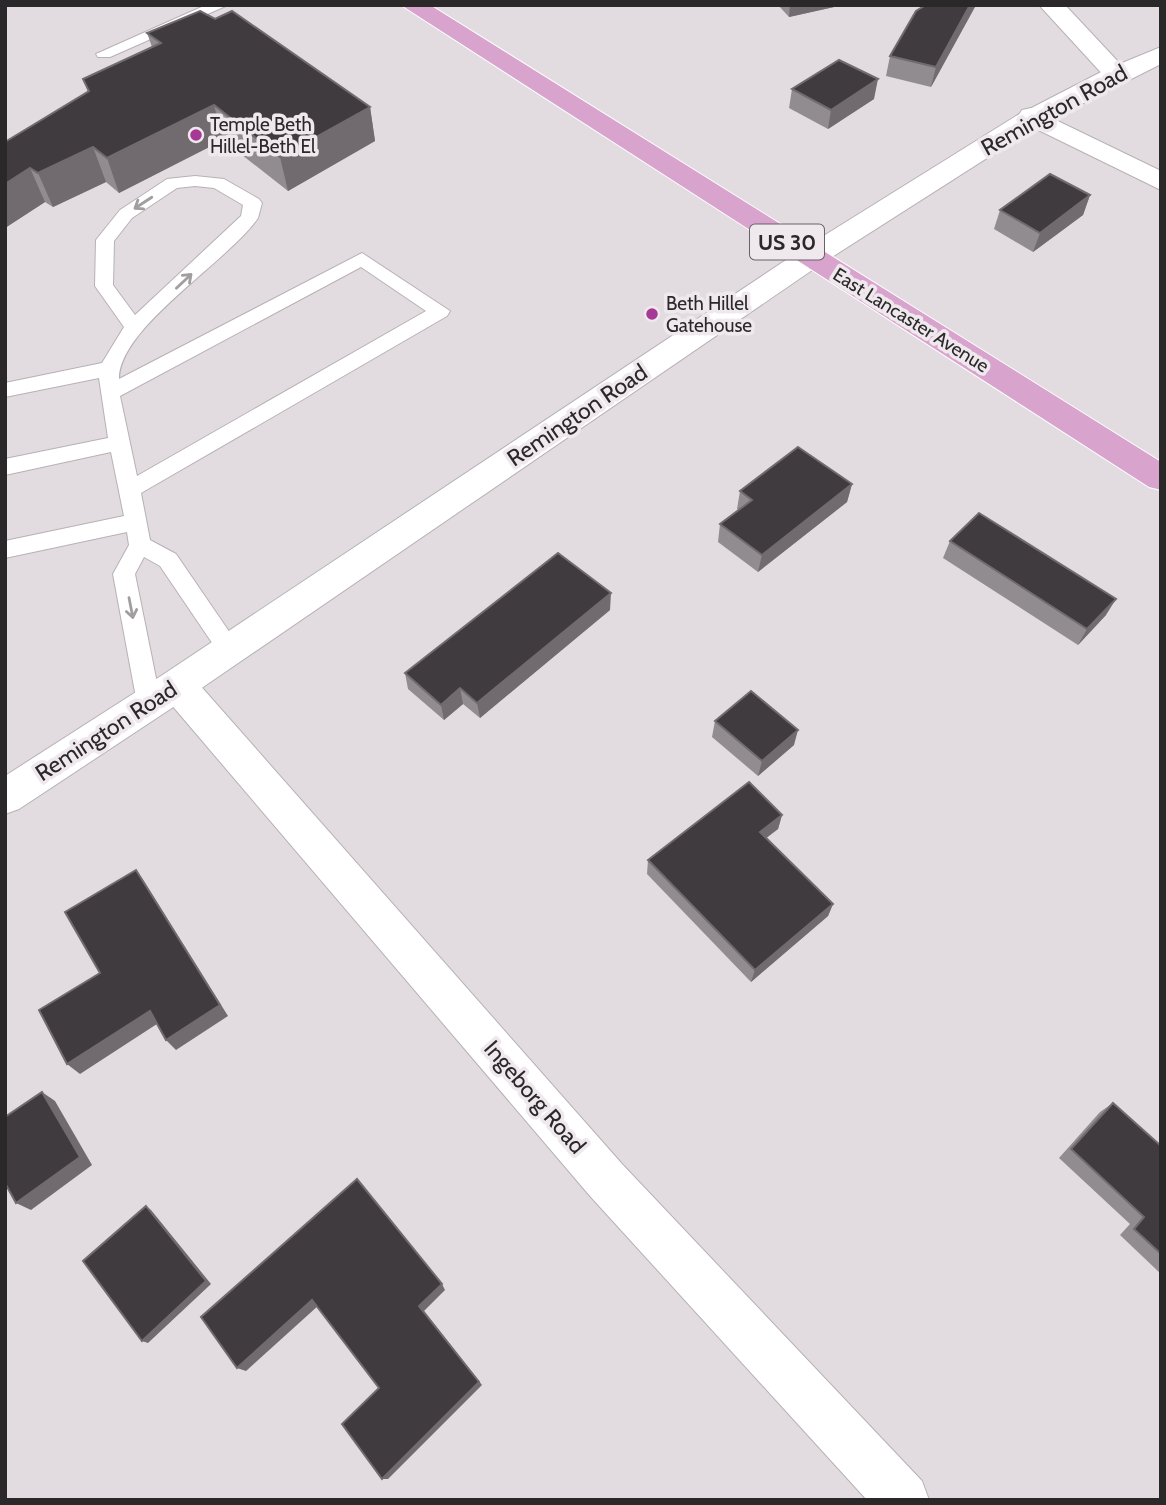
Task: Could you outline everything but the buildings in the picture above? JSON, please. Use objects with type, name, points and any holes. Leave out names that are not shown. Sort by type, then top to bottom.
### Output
[{"type":"highway","name":"East Lancaster Avenue","points":[[413,5],[1161,478]]},
{"type":"street","points":[[1051,5],[1115,74]]},
{"type":"street","name":"Remington Road","points":[[5,797],[163,694],[811,257],[1031,116],[1115,74],[1161,55]]},
{"type":"street","points":[[1031,116],[1161,182]]},
{"type":"street","name":"Ingeborg Road","points":[[163,694],[606,1180],[903,1500]]},
{"type":"lane","points":[[104,54],[220,5]]},
{"type":"lane","points":[[134,327],[104,286],[104,240],[126,214],[173,183],[195,181],[218,183],[253,203],[249,218],[134,327],[109,369],[108,393],[140,545],[124,574],[163,694]]},
{"type":"lane","points":[[108,393],[362,259],[440,311],[130,490]]},
{"type":"lane","points":[[5,390],[109,369]]},
{"type":"lane","points":[[5,467],[120,443]]},
{"type":"lane","points":[[5,550],[136,522]]},
{"type":"lane","points":[[140,545],[168,560],[229,649]]},
{"type":"place","name":"Temple Beth Hillel-Beth El","points":[[196,135]]},
{"type":"place","name":"Beth Hillel Gatehouse","points":[[652,314]]}]
